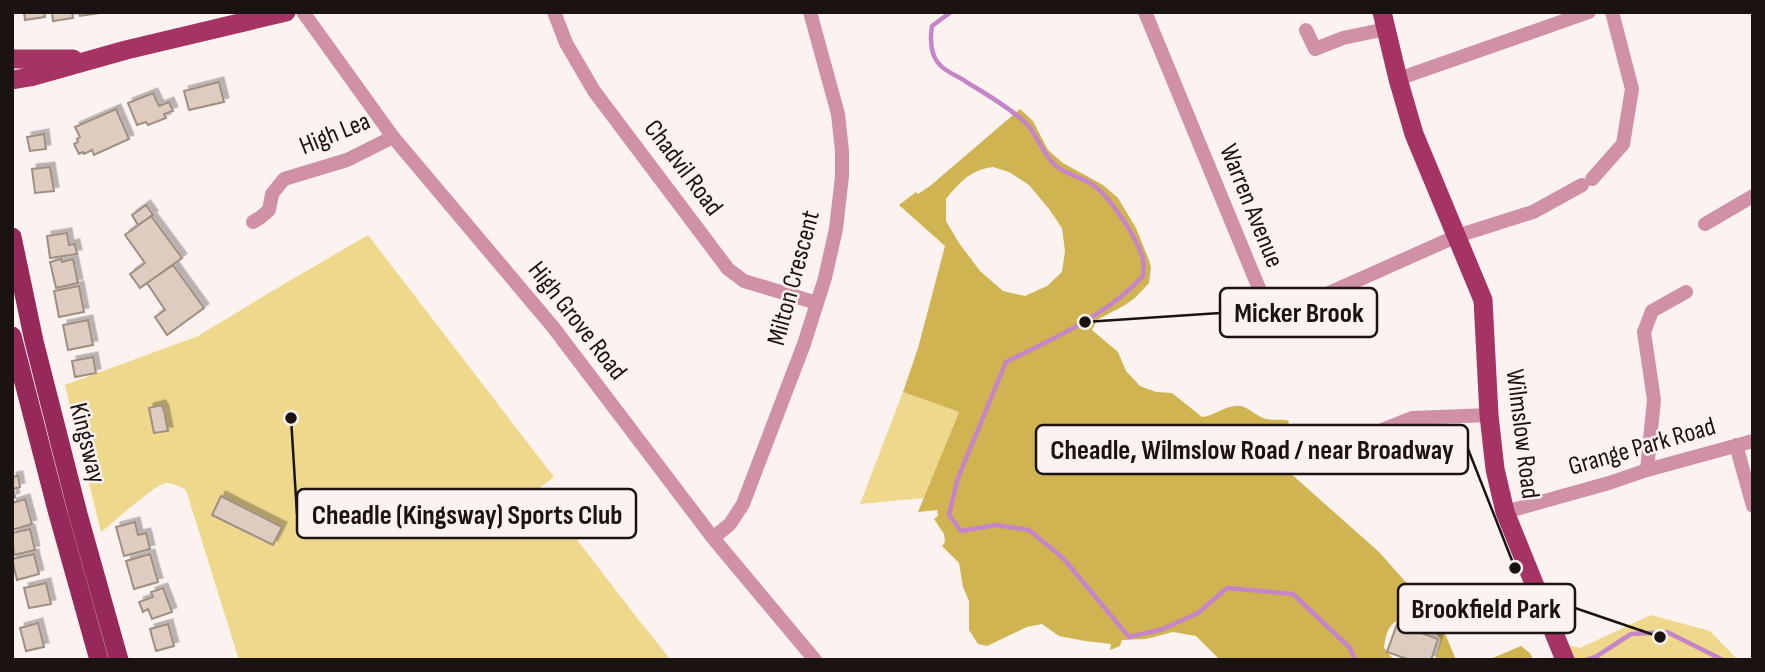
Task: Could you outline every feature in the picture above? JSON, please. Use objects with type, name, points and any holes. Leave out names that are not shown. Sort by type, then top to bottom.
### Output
[{"type":"highway","name":"Kingsway","points":[[12,237],[54,421],[119,660]]},
{"type":"highway","name":"Kingsway","points":[[12,336],[93,658]]},
{"type":"main road","points":[[12,80],[244,17],[286,12]]},
{"type":"main road","name":"Wilmslow Road","points":[[1384,21],[1414,134],[1483,300],[1489,415],[1495,469],[1505,512],[1562,651]]},
{"type":"main road","points":[[12,59],[92,60]]},
{"type":"street","name":"High Grove Road","points":[[303,12],[393,137],[553,327],[713,538],[815,660]]},
{"type":"street","name":"Chadvil Road","points":[[554,12],[566,43],[594,91],[728,269],[744,281],[817,303]]},
{"type":"street","name":"Milton Crescent","points":[[713,538],[730,524],[743,504],[800,356],[836,229],[843,161],[838,114],[810,12]]},
{"type":"street","name":"Warren Avenue","points":[[1145,12],[1262,298],[1276,310],[1293,309],[1457,236],[1533,212],[1587,182],[1623,144],[1632,89],[1612,12]]},
{"type":"street","points":[[1398,79],[1589,12]]},
{"type":"street","points":[[1306,30],[1315,49],[1384,21]]},
{"type":"street","name":"High Lea","points":[[253,222],[269,209],[272,194],[284,178],[347,160],[393,137]]},
{"type":"street","points":[[1705,224],[1753,196]]},
{"type":"street","points":[[1647,470],[1654,400],[1644,332],[1652,311],[1686,292]]},
{"type":"street","points":[[1347,444],[1412,418],[1489,415]]},
{"type":"street","name":"Grange Park Road","points":[[1505,512],[1753,441]]},
{"type":"street","points":[[1736,445],[1753,506]]},
{"type":"shaded area","points":[[1020,109],[1033,121],[1048,150],[1063,163],[1103,185],[1118,198],[1136,228],[1149,260],[1149,283],[1125,305],[1097,320],[1092,330],[1118,352],[1126,371],[1140,386],[1156,392],[1172,393],[1202,417],[1238,406],[1264,418],[1289,421],[1279,455],[1280,464],[1379,552],[1435,615],[1456,660],[1435,660],[1441,639],[1426,625],[1404,620],[1392,624],[1386,637],[1384,648],[1394,660],[1220,660],[1196,636],[1173,632],[1146,639],[1122,640],[1120,646],[1110,650],[1111,644],[1059,636],[1042,624],[1027,627],[987,646],[978,644],[969,630],[969,601],[963,587],[959,563],[942,546],[945,542],[944,534],[934,519],[938,516],[937,510],[918,512],[959,412],[903,392],[918,348],[945,246],[899,205],[916,192],[918,194]],"holes":[[[993,167],[1009,172],[1029,185],[1049,209],[1062,228],[1065,251],[1062,272],[1047,286],[1025,296],[1003,291],[980,271],[946,221],[946,199],[966,178]]]},
{"type":"shaded area","points":[[368,235],[554,477],[538,489],[671,660],[239,660],[186,490],[165,483],[101,532],[65,385],[198,336]]},
{"type":"shaded area","points":[[903,392],[959,412],[924,498],[860,504]]},
{"type":"shaded area","points":[[1651,615],[1710,631],[1738,660],[1565,660],[1559,643],[1580,648]]},
{"type":"shaded area","points":[[1521,646],[1530,653],[1533,660],[1488,660]]},
{"type":"building","points":[[24,12],[44,12],[45,17],[25,20]]},
{"type":"building","points":[[52,12],[72,12],[73,18],[53,21]]},
{"type":"building","points":[[79,12],[99,12],[100,13],[80,16]]},
{"type":"building","points":[[219,82],[224,102],[189,110],[184,91]]},
{"type":"building","points":[[153,93],[159,106],[169,102],[173,111],[164,114],[166,118],[148,125],[146,122],[137,125],[128,103]]},
{"type":"building","points":[[116,109],[129,139],[94,155],[92,150],[79,154],[74,144],[80,137],[75,127]]},
{"type":"building","points":[[44,134],[46,149],[30,151],[27,137]]},
{"type":"building","points":[[50,167],[54,191],[35,193],[32,169]]},
{"type":"building","points":[[146,205],[153,215],[138,225],[132,215]]},
{"type":"building","points":[[151,216],[182,258],[140,288],[130,274],[145,263],[125,235]]},
{"type":"building","points":[[67,233],[69,245],[75,244],[77,254],[50,258],[47,236]]},
{"type":"building","points":[[61,259],[62,262],[73,259],[78,283],[56,288],[50,262]]},
{"type":"building","points":[[173,265],[204,308],[167,335],[155,317],[165,310],[147,283]]},
{"type":"building","points":[[79,286],[84,312],[59,317],[54,291]]},
{"type":"building","points":[[88,320],[93,345],[68,350],[63,325]]},
{"type":"building","points":[[93,357],[96,373],[75,377],[72,361]]},
{"type":"building","points":[[161,405],[168,431],[154,433],[149,408]]},
{"type":"building","points":[[18,476],[20,487],[13,489],[15,497],[12,498],[12,477]]},
{"type":"building","points":[[221,496],[282,527],[273,545],[212,515]]},
{"type":"building","points":[[25,499],[32,524],[12,530],[12,503]]},
{"type":"building","points":[[135,522],[138,535],[146,533],[150,549],[124,556],[116,527]]},
{"type":"building","points":[[30,529],[35,550],[14,555],[12,533]]},
{"type":"building","points":[[34,554],[39,574],[17,580],[12,559]]},
{"type":"building","points":[[150,554],[158,582],[134,589],[126,561]]},
{"type":"building","points":[[46,583],[51,604],[29,608],[24,588]]},
{"type":"building","points":[[163,588],[172,612],[152,619],[148,609],[143,612],[139,602],[153,597],[151,592]]},
{"type":"building","points":[[38,623],[44,647],[26,651],[20,628]]},
{"type":"building","points":[[168,624],[174,646],[156,651],[150,629]]},
{"type":"building","points":[[1397,624],[1438,639],[1431,660],[1410,660],[1387,652]]},
{"type":"waterway","points":[[951,12],[932,26],[932,47],[937,62],[1012,111],[1025,122],[1056,166],[1089,182],[1100,191],[1130,231],[1143,260],[1143,276],[1113,303],[1079,325],[1006,362],[958,478],[949,515],[961,531],[996,525],[1029,530],[1063,558],[1129,637],[1163,629],[1198,613],[1227,588],[1293,594],[1350,648],[1355,660]]},
{"type":"waterway","points":[[1586,660],[1631,634],[1667,632],[1723,660]]},
{"type":"place","name":"Micker Brook","points":[[1085,322]]},
{"type":"place","name":"Cheadle (Kingsway) Sports Club","points":[[291,418]]},
{"type":"place","name":"Cheadle, Wilmslow Road / near Broadway","points":[[1515,568]]},
{"type":"place","name":"Brookfield Park","points":[[1660,637]]}]
